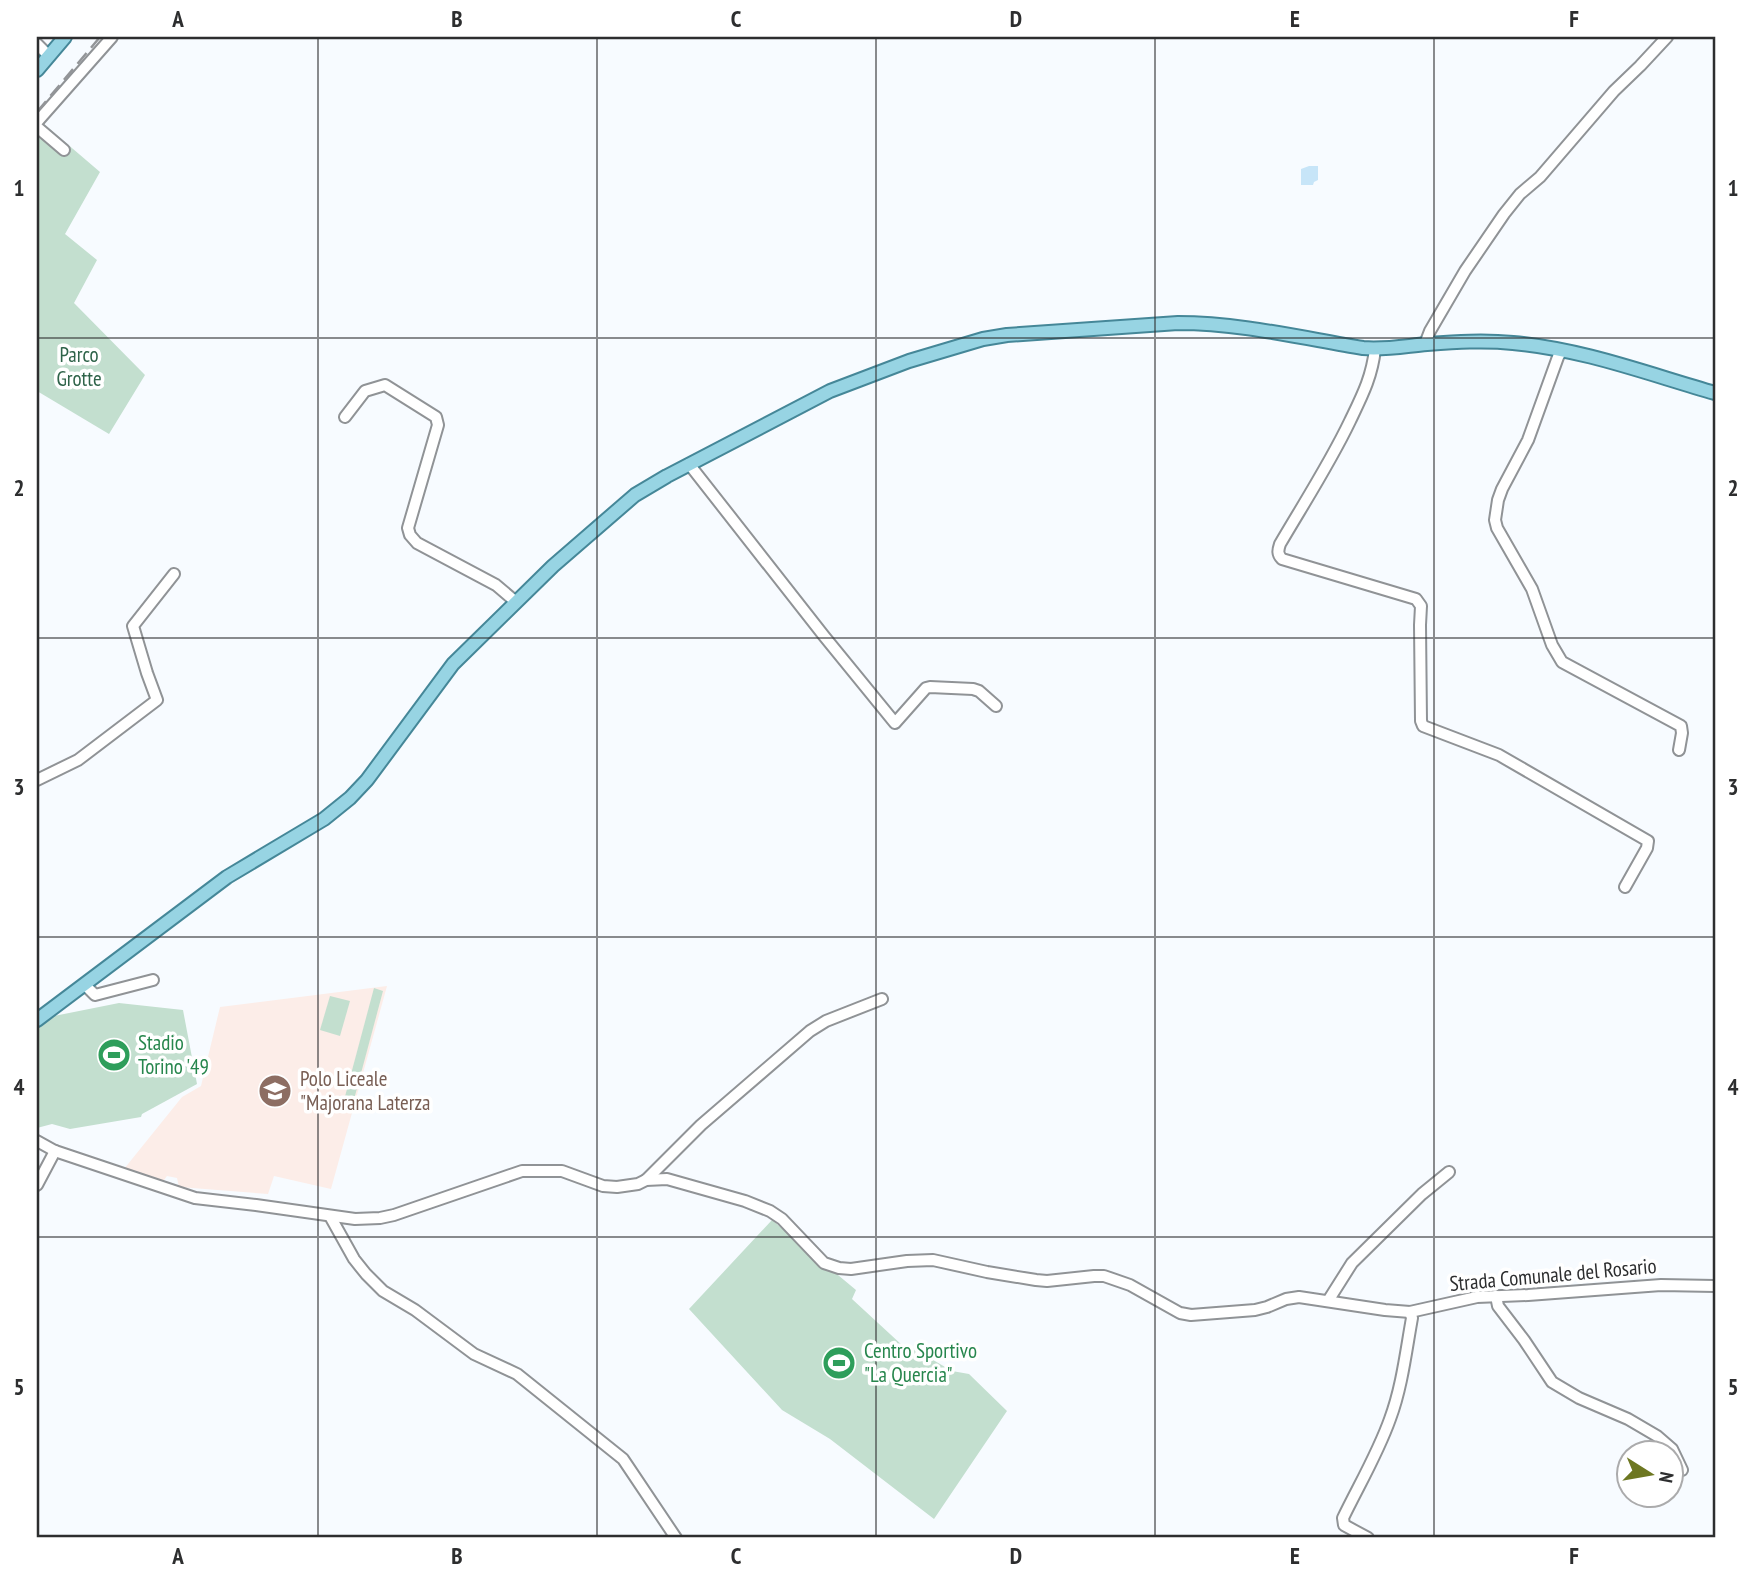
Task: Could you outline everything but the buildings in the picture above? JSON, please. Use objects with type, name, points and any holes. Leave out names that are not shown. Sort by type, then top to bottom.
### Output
[{"type":"main road","points":[[37,70],[65,37]]},
{"type":"main road","points":[[37,1020],[227,877],[324,820],[350,798],[367,780],[453,664],[576,545],[635,495],[830,391],[983,339],[1007,335],[1204,323],[1375,349],[1474,341],[1513,343],[1607,360],[1715,393]]},
{"type":"street","points":[[64,150],[37,124],[112,37]]},
{"type":"street","points":[[1425,344],[1465,271],[1504,214],[1520,194],[1540,177],[1614,91],[1667,37]]},
{"type":"street","points":[[37,44],[49,56]]},
{"type":"street","points":[[1375,349],[1365,390],[1332,455],[1280,544],[1279,556],[1416,599],[1421,606],[1423,726],[1499,755],[1648,841],[1647,848],[1625,887]]},
{"type":"street","points":[[1562,350],[1528,440],[1502,488],[1495,514],[1497,528],[1532,589],[1552,645],[1562,662],[1681,726],[1679,750]]},
{"type":"street","points":[[345,417],[365,391],[385,385],[436,417],[438,425],[408,528],[410,536],[417,543],[496,584],[516,602]]},
{"type":"street","points":[[689,464],[895,723],[921,692],[930,687],[973,689],[996,706]]},
{"type":"street","points":[[37,780],[78,760],[157,700],[146,673],[133,626],[174,574]]},
{"type":"street","points":[[85,985],[95,995],[153,979]]},
{"type":"street","points":[[646,1181],[701,1125],[810,1031],[825,1021],[882,999]]},
{"type":"street","name":"Strada Comunale del Rosario","points":[[37,1141],[55,1151],[195,1198],[355,1219],[394,1215],[522,1171],[562,1171],[610,1187],[667,1179],[745,1201],[770,1211],[782,1219],[824,1263],[839,1268],[933,1260],[1036,1280],[1104,1276],[1130,1285],[1180,1313],[1192,1315],[1255,1310],[1299,1297],[1410,1312],[1477,1297],[1528,1296],[1661,1285],[1715,1286]]},
{"type":"street","points":[[37,1185],[55,1151]]},
{"type":"street","points":[[1328,1301],[1352,1263],[1422,1194],[1449,1172]]},
{"type":"street","points":[[330,1216],[354,1259],[383,1291],[415,1310],[474,1354],[517,1374],[623,1459],[676,1538]]},
{"type":"street","points":[[1496,1296],[1499,1306],[1552,1382],[1579,1398],[1628,1419],[1659,1438]]},
{"type":"street","points":[[1368,1538],[1344,1525],[1343,1518],[1390,1419],[1406,1352],[1412,1318],[1410,1312]]},
{"type":"shaded area","name":"Polo Liceale \"Majorana Laterza","points":[[387,986],[331,1189],[274,1176],[268,1194],[179,1187],[177,1178],[167,1176],[160,1181],[124,1169],[182,1097],[201,1086],[220,1007]]},
{"type":"green space","name":"Parco Grotte","points":[[38,119],[100,172],[65,234],[97,260],[74,303],[145,375],[109,434],[37,391]]},
{"type":"green space","points":[[374,988],[383,991],[352,1107],[343,1104]]},
{"type":"green space","points":[[330,996],[350,1001],[340,1036],[320,1030]]},
{"type":"green space","name":"Stadio Torino '49","points":[[119,1003],[183,1010],[197,1084],[141,1117],[70,1129],[52,1124],[37,1128],[37,1026],[49,1017]]},
{"type":"green space","name":"Centro Sportivo \"La Quercia\"","points":[[772,1220],[856,1290],[852,1299],[903,1346],[909,1346],[952,1371],[969,1374],[1007,1411],[934,1519],[830,1439],[782,1410],[689,1309]]},
{"type":"water","points":[[1318,166],[1318,180],[1313,185],[1301,185],[1301,169]]},
{"type":"railway","points":[[37,112],[100,37]]},
{"type":"place","name":"Stadio Torino '49","points":[[114,1055]]},
{"type":"place","name":"Polo Liceale \"Majorana Laterza","points":[[275,1091]]},
{"type":"place","name":"Centro Sportivo \"La Quercia\"","points":[[839,1363]]}]
